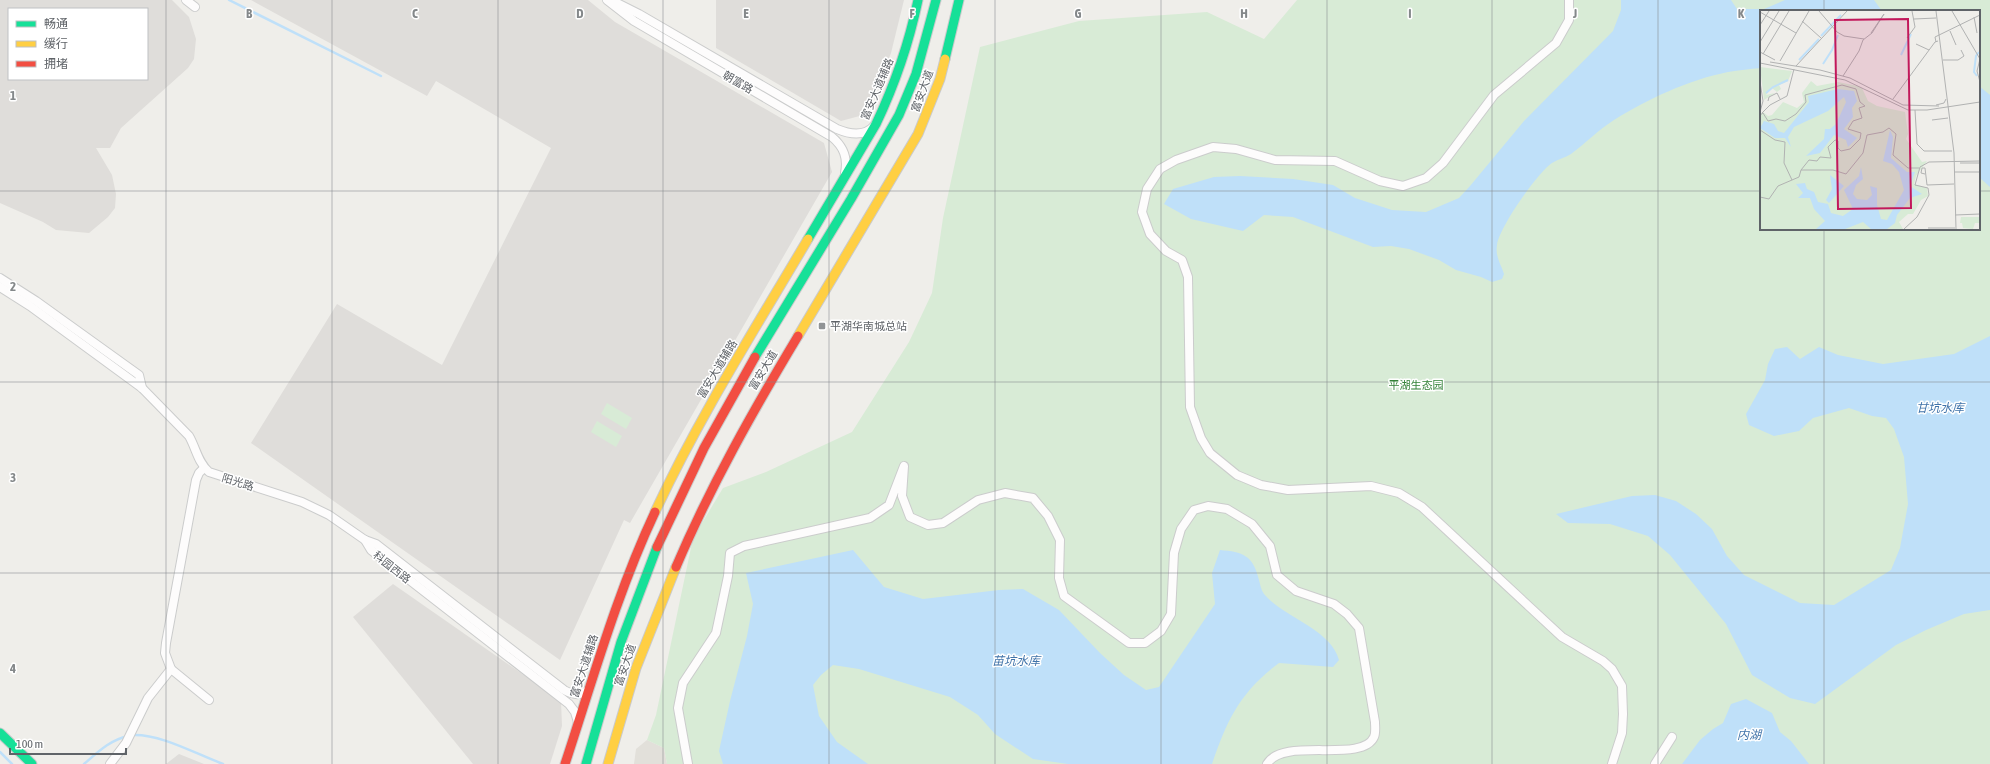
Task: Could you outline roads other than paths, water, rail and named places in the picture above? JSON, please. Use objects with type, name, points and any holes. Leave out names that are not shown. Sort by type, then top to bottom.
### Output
[{"type":"main road","name":"富安大道辅路","points":[[565,764],[621,594],[662,496],[703,417],[876,124],[893,88],[903,59],[918,0]]},
{"type":"main road","name":"富安大道","points":[[586,764],[609,675],[643,581],[689,478],[727,407],[887,137],[909,94],[924,52],[936,0]]},
{"type":"main road","name":"富安大道","points":[[608,764],[627,697],[647,639],[691,532],[746,423],[915,140],[940,78],[959,0]]},
{"type":"main road","points":[[802,250],[861,181]]},
{"type":"main road","points":[[579,764],[609,675]]},
{"type":"main road","points":[[0,733],[32,764]]},
{"type":"street","points":[[186,0],[195,7]]},
{"type":"street","name":"朝富路","points":[[607,0],[634,21],[832,137],[843,149],[846,157],[844,178]]},
{"type":"street","name":"朝富路","points":[[611,0],[639,14],[837,129],[852,133],[860,133],[871,129],[876,124]]},
{"type":"street","points":[[1569,0],[1569,20],[1556,43],[1494,94],[1443,163],[1426,178],[1403,186],[1380,181],[1335,161],[1275,160],[1236,149],[1213,147],[1176,160],[1160,169],[1147,189],[1142,212],[1150,234],[1166,251],[1182,260],[1188,278],[1190,407],[1202,438],[1210,453],[1237,475],[1261,484],[1288,490],[1371,486],[1399,493],[1422,507],[1562,637],[1603,661],[1612,669],[1622,686],[1623,714],[1622,734],[1612,764]]},
{"type":"street","points":[[0,278],[36,301],[139,375],[142,388]]},
{"type":"street","points":[[0,287],[30,306],[142,388],[189,436],[195,445],[204,468],[199,473],[196,480],[165,653],[171,669],[209,700]]},
{"type":"street","points":[[688,764],[678,708],[683,683],[716,633],[728,576],[730,553],[744,546],[870,518],[889,504],[904,466],[902,496],[910,517],[928,524],[943,524],[978,500],[1005,493],[1033,498],[1048,516],[1060,540],[1059,578],[1064,596],[1130,643],[1145,643],[1161,631],[1171,614],[1174,553],[1181,529],[1194,510],[1208,506],[1227,509],[1252,524],[1270,546],[1277,575],[1296,591],[1334,604],[1347,614],[1359,628],[1375,722],[1374,737],[1368,747],[1350,754],[1281,753],[1270,759],[1267,764]]},
{"type":"street","name":"阳光路","points":[[204,468],[216,476],[314,507],[365,540]]},
{"type":"street","name":"科园西路","points":[[365,540],[376,544],[564,690],[578,695],[589,689]]},
{"type":"street","name":"科园西路","points":[[365,540],[371,550],[569,704],[575,712],[578,722]]},
{"type":"street","points":[[110,764],[126,743],[148,698],[171,669]]},
{"type":"street","points":[[1656,764],[1672,737]]},
{"type":"water","points":[[1621,0],[1731,0],[1737,9],[1764,9],[1785,0],[1874,0],[1881,10],[1760,10],[1760,68],[1713,75],[1683,85],[1654,98],[1614,120],[1571,154],[1552,163],[1545,169],[1520,201],[1504,226],[1499,237],[1497,253],[1504,274],[1502,279],[1492,282],[1481,277],[1456,270],[1439,260],[1409,249],[1391,246],[1373,247],[1293,217],[1264,215],[1243,231],[1191,219],[1164,204],[1173,189],[1214,177],[1240,176],[1293,179],[1333,185],[1355,198],[1392,210],[1426,212],[1459,198],[1524,121],[1613,31],[1621,10]]},
{"type":"water","points":[[1980,87],[1990,95],[1990,187],[1980,178]]},
{"type":"water","name":"甘坑水库","points":[[1990,336],[1990,610],[1964,614],[1926,630],[1896,645],[1815,704],[1790,698],[1752,675],[1726,624],[1670,555],[1648,536],[1610,524],[1568,523],[1556,514],[1632,496],[1655,495],[1676,501],[1696,514],[1712,529],[1727,556],[1744,575],[1800,603],[1834,605],[1891,570],[1900,548],[1908,504],[1904,457],[1894,429],[1886,418],[1872,416],[1849,408],[1813,418],[1799,431],[1774,436],[1749,425],[1746,414],[1765,380],[1768,364],[1775,349],[1787,347],[1800,359],[1819,347],[1838,355],[1883,364],[1954,354]]},
{"type":"water","name":"苗坑水库","points":[[853,550],[884,587],[923,599],[999,590],[1023,589],[1059,610],[1100,653],[1124,675],[1146,690],[1159,687],[1215,604],[1212,573],[1220,550],[1235,552],[1246,556],[1254,565],[1261,589],[1264,594],[1272,602],[1306,624],[1327,640],[1334,649],[1339,660],[1333,667],[1279,663],[1254,685],[1236,708],[1223,734],[1212,764],[1068,764],[1033,759],[995,734],[978,715],[950,697],[859,669],[833,665],[821,675],[813,685],[819,716],[837,742],[868,764],[723,764],[719,751],[747,636],[753,604],[746,573]]},
{"type":"water","name":"内湖","points":[[1746,699],[1772,713],[1780,732],[1791,741],[1809,764],[1682,764],[1700,740],[1723,723],[1731,704]]},
{"type":"waterway","points":[[229,0],[381,76]]},
{"type":"waterway","points":[[133,735],[167,741],[223,764]]},
{"type":"waterway","points":[[84,764],[110,743],[128,736]]},
{"type":"waterway","points":[[0,752],[12,764]]},
{"type":"place","name":"平湖华南城总站","points":[[822,326]]},
{"type":"park label","name":"平湖生态园","points":[[1416,385]]}]
